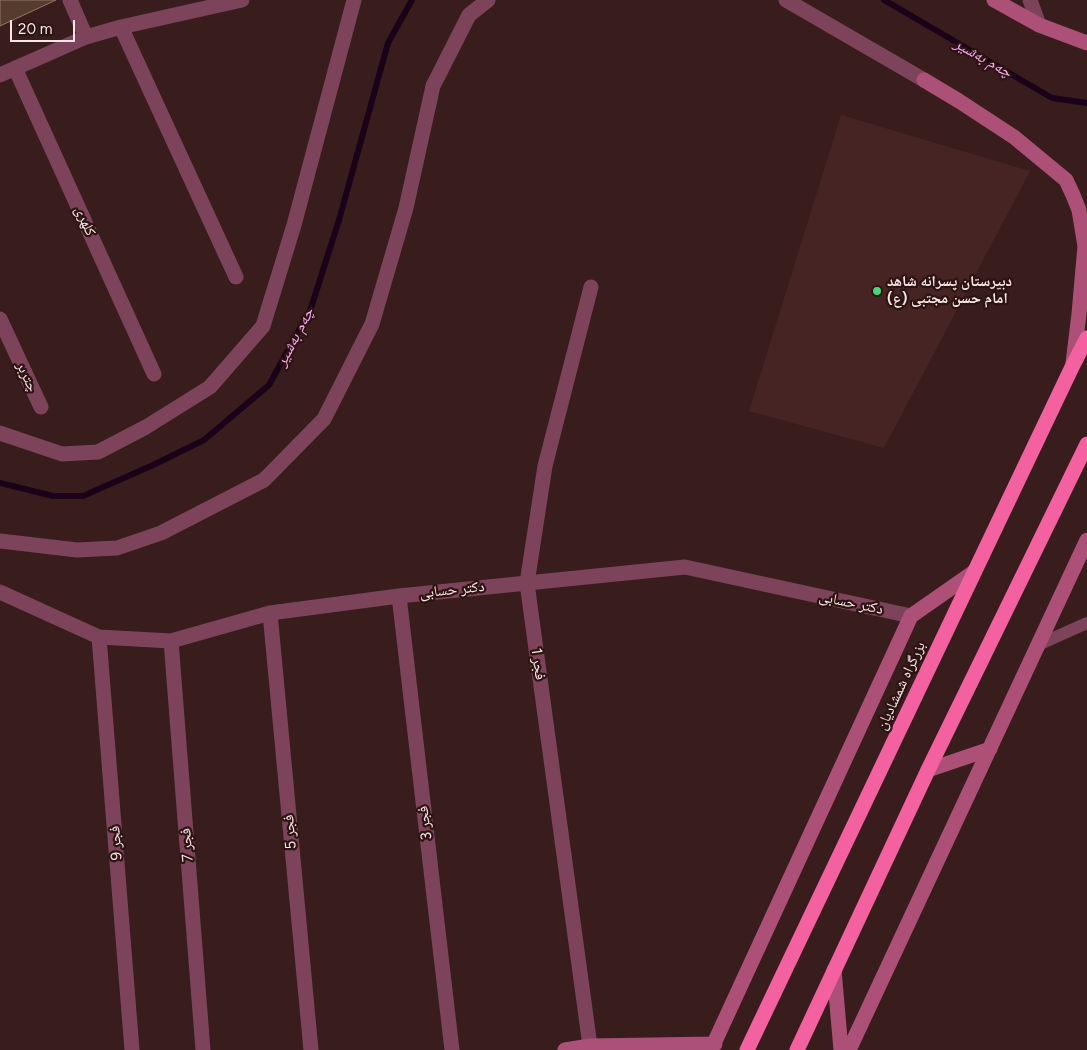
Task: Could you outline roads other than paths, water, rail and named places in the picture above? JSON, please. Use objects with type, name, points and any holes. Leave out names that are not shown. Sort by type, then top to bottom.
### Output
[{"type":"highway","name":"بزرگراه شمشادیان","points":[[747,1050],[1087,338]]},
{"type":"highway","points":[[797,1050],[928,770],[1087,444]]},
{"type":"main road","points":[[994,0],[1039,25],[1087,43]]},
{"type":"main road","points":[[924,80],[960,101],[1014,137],[1066,180],[1079,210],[1085,246],[1072,367]]},
{"type":"main road","points":[[849,1050],[1087,540]]},
{"type":"main road","points":[[565,1050],[590,1046],[713,1047],[911,616],[974,572]]},
{"type":"main road","points":[[928,770],[990,749]]},
{"type":"main road","points":[[834,970],[840,1050]]},
{"type":"street","points":[[70,0],[86,37]]},
{"type":"street","points":[[0,75],[86,37],[210,3],[242,0]]},
{"type":"street","points":[[0,433],[62,454],[98,452],[146,427],[210,386],[262,326],[294,225],[354,0]]},
{"type":"street","points":[[0,540],[85,550],[117,548],[161,534],[264,480],[324,419],[372,324],[406,208],[433,86],[470,15],[488,0]]},
{"type":"street","points":[[786,0],[924,80]]},
{"type":"street","points":[[1030,0],[1039,25]]},
{"type":"street","points":[[121,27],[236,277]]},
{"type":"street","name":"کلهری","points":[[15,68],[154,374]]},
{"type":"street","name":"فجر 1","points":[[590,1046],[527,583],[545,466],[591,287]]},
{"type":"street","name":"چتربر","points":[[0,319],[41,407]]},
{"type":"street","name":"دکتر حسابی","points":[[0,592],[99,637],[170,641],[270,613],[398,596],[685,567],[911,616]]},
{"type":"street","name":"فجر 3","points":[[398,596],[452,1050]]},
{"type":"street","name":"فجر 5","points":[[270,613],[311,1050]]},
{"type":"street","name":"فجر 9","points":[[99,637],[132,1050]]},
{"type":"street","name":"فجر 7","points":[[170,641],[203,1050]]},
{"type":"lane","points":[[1038,645],[1087,624]]},
{"type":"waterway","name":"چەم بەشیر","points":[[0,483],[53,496],[83,496],[204,440],[269,385],[311,308],[339,220],[388,43],[412,0]]},
{"type":"waterway","name":"چەم بەشیر","points":[[884,0],[1052,98],[1087,103]]},
{"type":"place","name":"دبیرستان پسرانه شاهد امام حسن مجتبی (ع)","points":[[877,291]]}]
